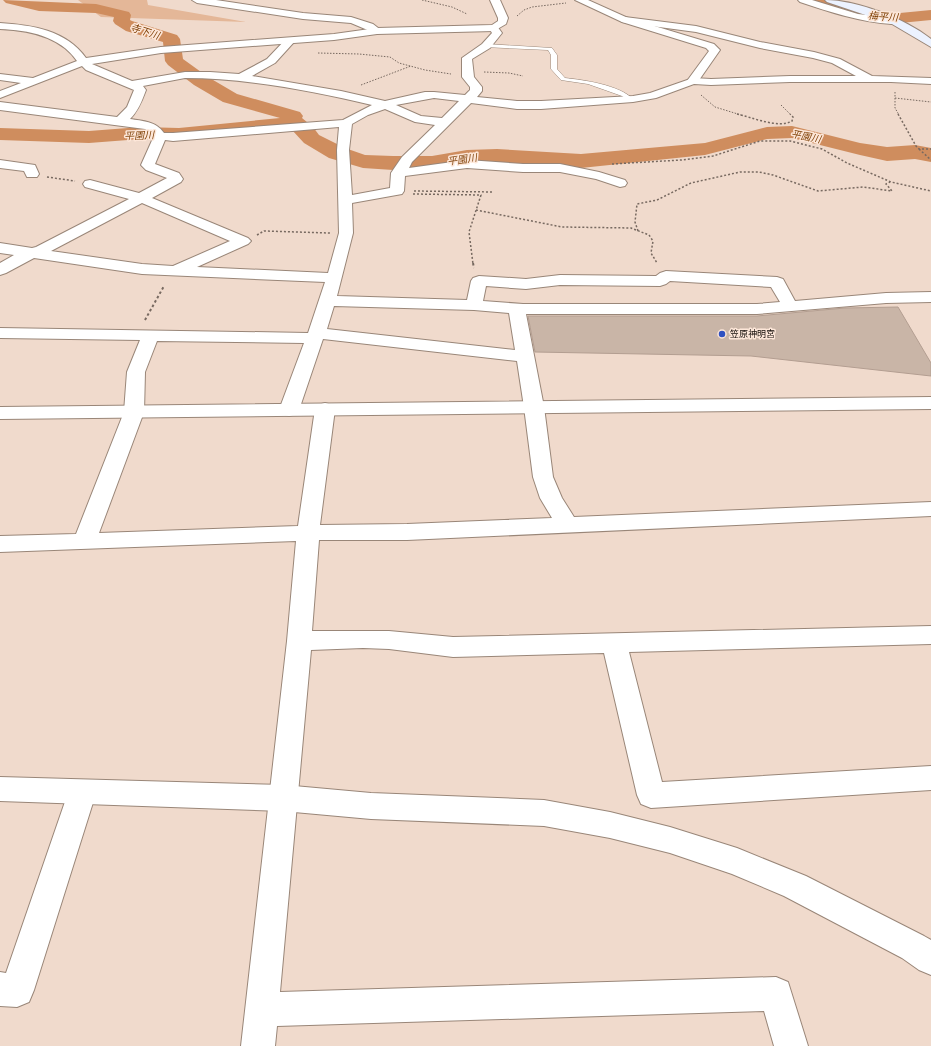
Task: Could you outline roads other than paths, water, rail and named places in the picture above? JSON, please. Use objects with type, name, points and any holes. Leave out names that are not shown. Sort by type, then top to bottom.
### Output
[{"type":"main road","points":[[830,0],[872,13],[891,21],[925,39],[931,44]]},
{"type":"street","points":[[197,0],[305,16],[354,21],[371,26],[377,31]]},
{"type":"street","points":[[0,95],[83,62],[161,50],[290,41],[377,31],[494,28],[501,24],[503,20],[495,0]]},
{"type":"street","points":[[580,0],[625,20],[710,46],[716,50],[689,82]]},
{"type":"street","points":[[803,0],[849,16],[871,20],[891,21]]},
{"type":"street","points":[[625,20],[696,29],[760,45],[836,60],[870,79]]},
{"type":"street","points":[[0,26],[20,27],[39,31],[56,38],[74,49],[83,62],[90,68],[138,87],[140,90],[136,104],[128,115],[120,120]]},
{"type":"street","points":[[345,200],[397,191],[402,167],[443,122],[476,91],[476,87],[467,74],[467,58],[486,46],[497,33],[494,28]]},
{"type":"street","points":[[241,78],[271,61],[290,41]]},
{"type":"street","points":[[132,84],[185,75],[201,74],[241,78],[341,94],[386,105],[419,119],[443,122]]},
{"type":"street","points":[[0,76],[33,81]]},
{"type":"street","points":[[0,106],[120,120],[148,126],[158,133],[173,136],[346,123],[357,116],[386,105],[424,95],[517,105],[541,106],[652,96],[689,82],[790,79],[931,81]]},
{"type":"street","points":[[289,410],[328,301],[346,233],[343,150],[346,123]]},
{"type":"street","points":[[0,270],[23,256],[34,253],[78,232],[176,179],[174,176],[151,167],[148,164],[158,133]]},
{"type":"street","points":[[0,164],[30,168],[32,174]]},
{"type":"street","points":[[402,167],[467,164],[523,168],[560,168],[599,176],[620,183]]},
{"type":"street","points":[[90,184],[141,198],[243,241],[172,272]]},
{"type":"street","points":[[0,248],[172,272],[335,278]]},
{"type":"street","points":[[474,305],[479,281],[526,284],[560,280],[660,281],[666,276],[777,282],[790,306]]},
{"type":"street","points":[[328,301],[474,305],[517,309],[757,309],[886,298],[931,297]]},
{"type":"street","points":[[517,309],[534,407],[543,477],[551,498],[567,524]]},
{"type":"street","points":[[0,333],[143,336],[316,336],[526,357]]},
{"type":"street","points":[[84,542],[134,412],[136,372],[143,336]]},
{"type":"street","points":[[0,412],[134,412],[931,403]]},
{"type":"street","points":[[258,1046],[299,641],[308,533],[324,409]]},
{"type":"street","points":[[0,544],[308,533],[407,532],[931,509]]},
{"type":"street","points":[[299,641],[363,639],[453,647],[931,635]]},
{"type":"street","points":[[614,644],[651,795],[931,778]]},
{"type":"street","points":[[0,789],[82,793],[283,798],[371,806],[544,814],[610,826],[670,840],[737,862],[795,886],[913,947],[931,959]]},
{"type":"street","points":[[0,989],[17,990],[82,793]]},
{"type":"street","points":[[261,1010],[776,994],[791,1046]]},
{"type":"lane","points":[[486,46],[550,49],[554,55],[554,69],[563,79],[589,82],[624,95],[630,99]]},
{"type":"waterway","name":"寺下川","points":[[11,0],[39,6],[96,9],[123,15],[121,21],[126,25],[138,30],[158,34],[171,39],[174,61],[215,90],[238,101],[293,116]]},
{"type":"waterway","name":"梅平川","points":[[814,0],[868,16],[900,18],[931,15]]},
{"type":"waterway","name":"平園川","points":[[0,134],[89,137],[141,133],[179,134],[297,123],[306,131],[311,139],[337,153],[363,161],[393,163],[432,163],[467,157],[497,156],[581,161],[705,149],[767,133],[792,132],[860,149],[887,154],[915,152],[931,155]]},
{"type":"place","name":"笠原神明宮","points":[[722,334]]}]
